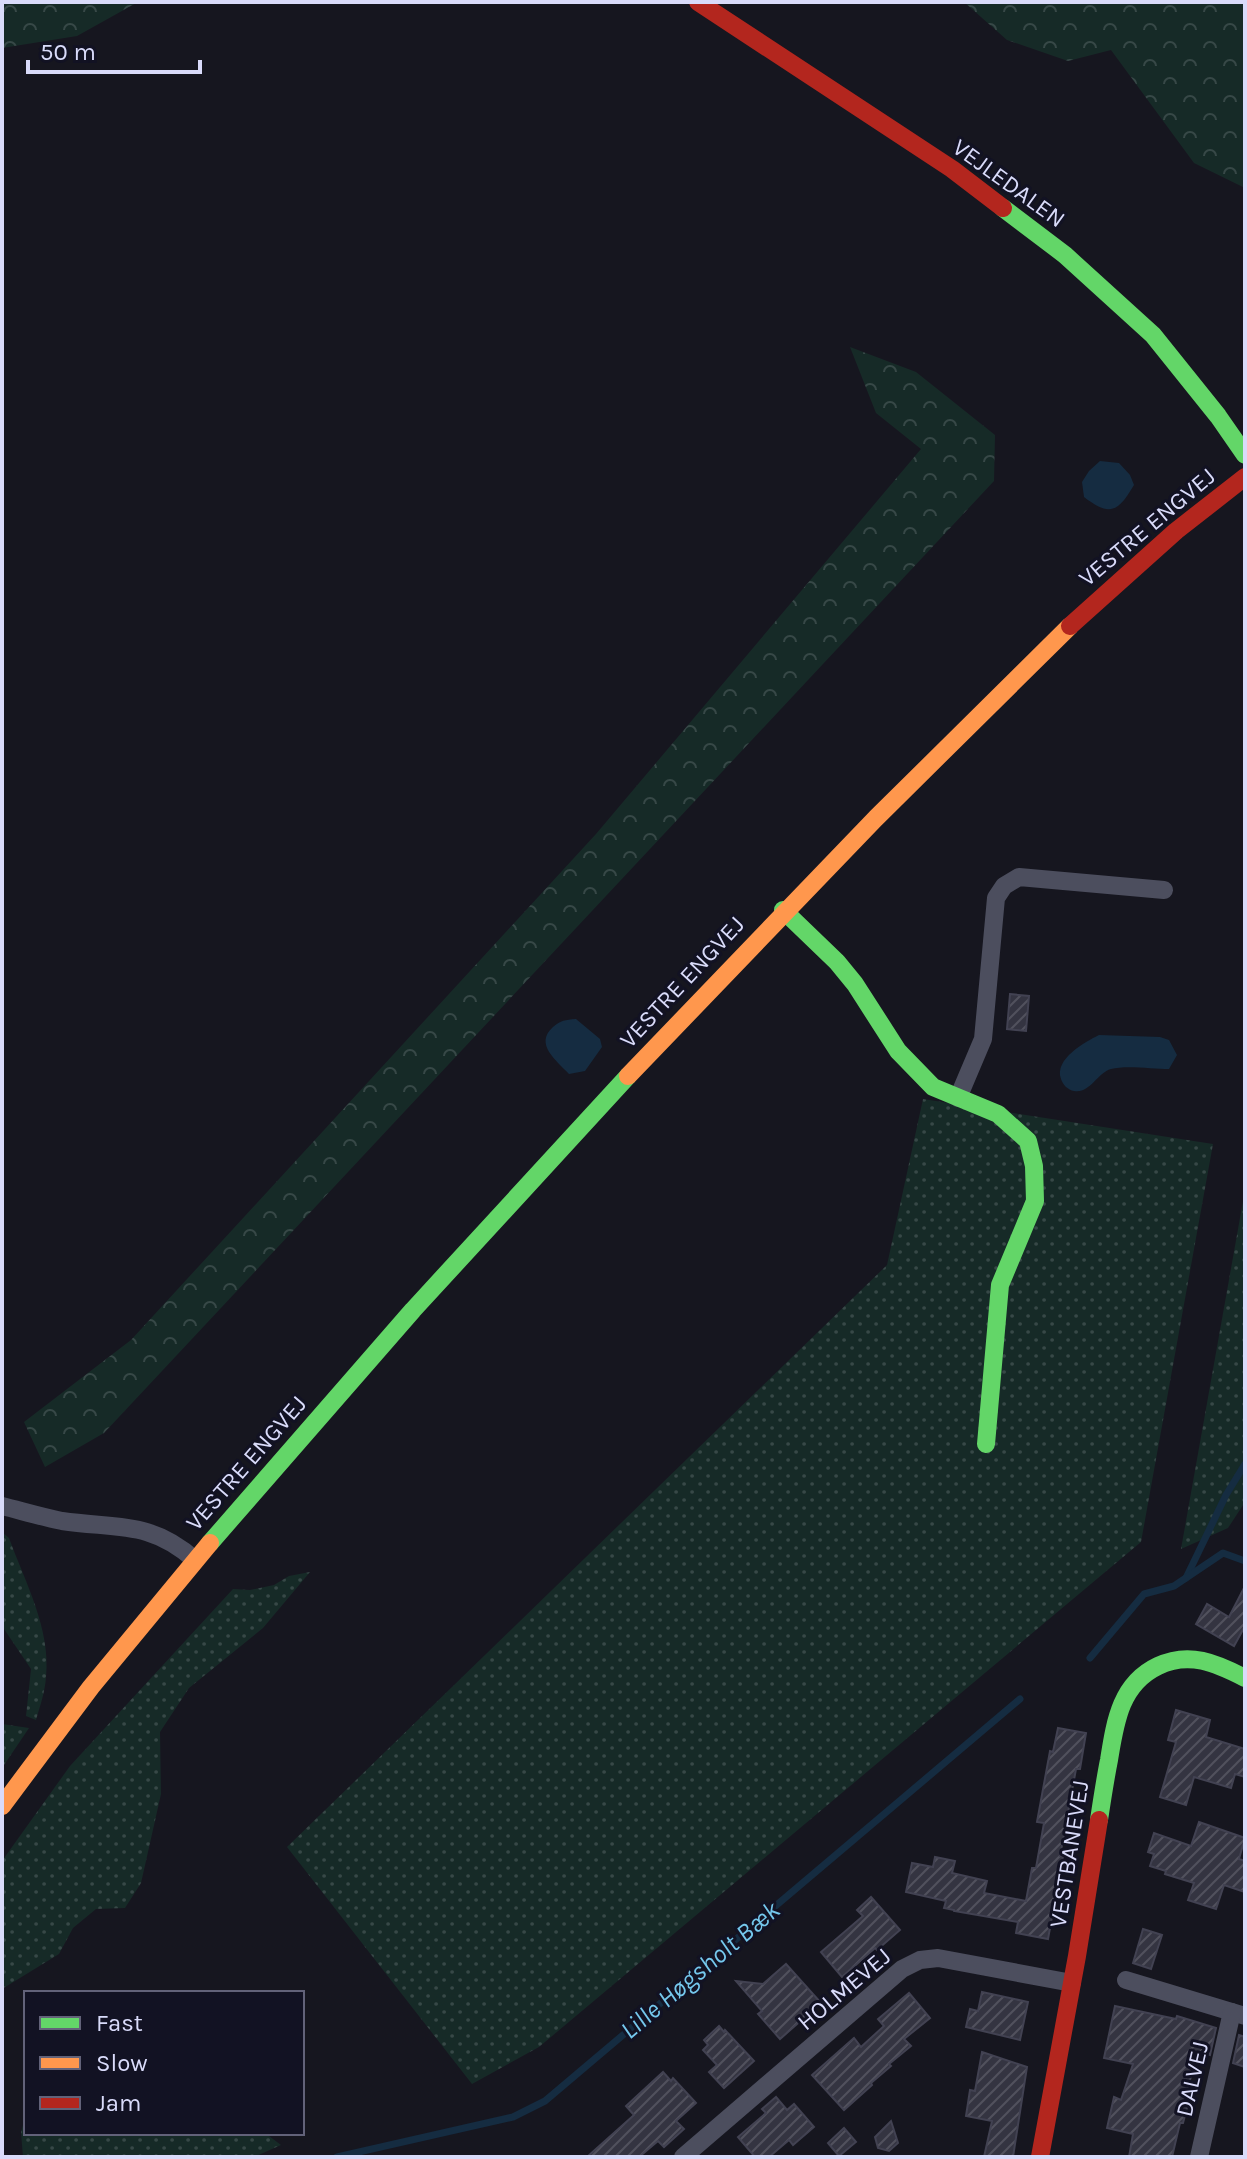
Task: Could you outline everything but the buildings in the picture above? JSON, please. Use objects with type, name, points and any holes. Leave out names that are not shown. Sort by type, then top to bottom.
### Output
[{"type":"street","name":"VEJLEDALEN","points":[[698,2],[952,169],[1065,255],[1153,335],[1245,455]]},
{"type":"street","name":"VESTRE ENGVEJ","points":[[2,1806],[83,1694],[195,1560],[321,1412],[588,1117],[783,910],[1072,623],[1163,541],[1245,477]]},
{"type":"street","points":[[958,1098],[983,1039],[996,898],[1004,886],[1019,877],[1164,890]]},
{"type":"street","points":[[783,910],[837,962],[855,984],[898,1051],[933,1087],[998,1114],[1028,1141],[1034,1166],[1035,1201],[1000,1285],[986,1444]]},
{"type":"street","name":"VESTRE ENGVEJ","points":[[2,1506],[61,1521],[119,1525],[154,1533],[195,1560]]},
{"type":"street","name":"VESTBANEVEJ","points":[[1040,2157],[1120,1704],[1132,1683],[1149,1669],[1172,1660],[1195,1658],[1219,1665],[1245,1678]]},
{"type":"street","name":"HOLMEVEJ","points":[[683,2157],[902,1969],[920,1960],[938,1958],[1072,1983]]},
{"type":"street","points":[[1126,1980],[1238,2014]]},
{"type":"street","name":"DALVEJ","points":[[1199,2157],[1238,2014]]},
{"type":"green space","points":[[2,2],[138,2],[77,36],[2,48]]},
{"type":"green space","points":[[964,2],[1245,2],[1245,188],[1194,163],[1111,50],[1068,61],[1007,40]]},
{"type":"green space","points":[[850,347],[916,372],[995,435],[994,481],[104,1433],[45,1467],[24,1422],[131,1340],[596,834],[921,449],[876,413]]},
{"type":"green space","points":[[923,1099],[1213,1144],[1141,1542],[539,2047],[472,2084],[287,1847],[887,1265]]},
{"type":"green space","points":[[1245,1190],[1245,1502],[1228,1528],[1181,1549]]},
{"type":"green space","points":[[2,1532],[9,1538],[45,1641],[45,1683],[36,1720],[26,1716],[31,1669],[2,1626]]},
{"type":"green space","points":[[310,1572],[263,1628],[189,1688],[160,1732],[161,1794],[141,1883],[125,1908],[96,1909],[73,1928],[59,1954],[2,1989],[2,1861],[70,1766],[233,1589],[250,1590],[274,1585],[289,1576]]},
{"type":"green space","points":[[2,1724],[29,1728],[2,1768]]},
{"type":"green space","points":[[24,2122],[24,2135],[268,2135],[281,2145],[254,2157],[23,2157],[21,2132]]},
{"type":"water","points":[[1100,461],[1119,463],[1134,485],[1113,509],[1101,507],[1084,497],[1082,482]]},
{"type":"water","points":[[576,1019],[600,1039],[602,1047],[585,1071],[569,1074],[549,1052],[546,1040],[556,1025]]},
{"type":"water","points":[[1099,1035],[1160,1037],[1169,1040],[1177,1055],[1169,1069],[1111,1069],[1085,1089],[1070,1090],[1061,1079],[1062,1065],[1072,1052]]},
{"type":"waterway","points":[[1186,1578],[1226,1495],[1245,1464]]},
{"type":"waterway","name":"Lille Høgsholt Bæk","points":[[1090,1658],[1144,1594],[1174,1586],[1223,1553],[1245,1561]]},
{"type":"waterway","name":"Lille Høgsholt Bæk","points":[[337,2157],[513,2117],[545,2101],[1020,1699]]},
{"type":"traffic: fast","points":[[1003,208],[1065,255],[1153,335],[1245,455]]},
{"type":"traffic: fast","points":[[783,910],[837,962],[855,984],[898,1051],[933,1087],[998,1114],[1028,1141],[1034,1166],[1035,1201],[1000,1285],[986,1444]]},
{"type":"traffic: fast","points":[[210,1543],[413,1310],[628,1076]]},
{"type":"traffic: fast","points":[[1099,1820],[1117,1719],[1135,1683],[1158,1666],[1181,1659],[1213,1664],[1245,1678]]},
{"type":"traffic: slow","points":[[628,1076],[876,818],[1070,626]]},
{"type":"traffic: slow","points":[[2,1806],[91,1687],[210,1543]]},
{"type":"traffic: jam","points":[[698,2],[952,169],[1003,208]]},
{"type":"traffic: jam","points":[[1070,626],[1176,531],[1245,477]]},
{"type":"traffic: jam","points":[[1040,2157],[1099,1820]]}]
